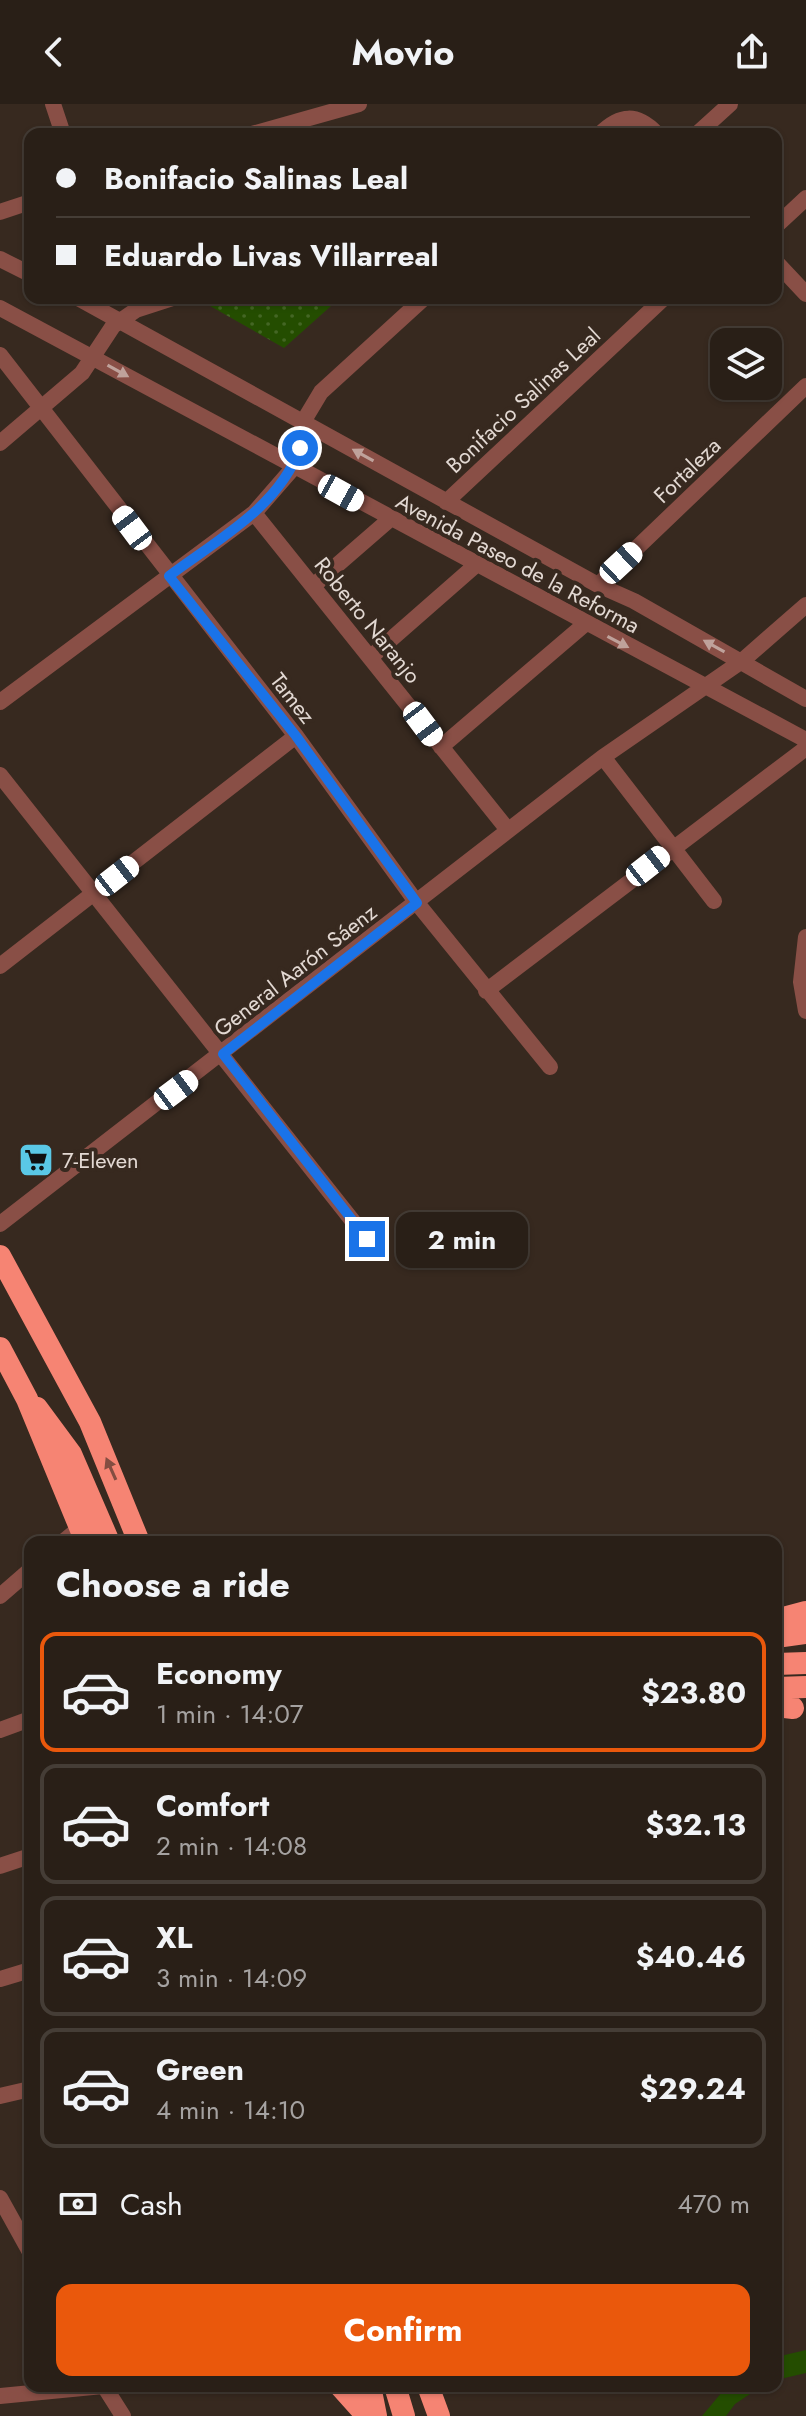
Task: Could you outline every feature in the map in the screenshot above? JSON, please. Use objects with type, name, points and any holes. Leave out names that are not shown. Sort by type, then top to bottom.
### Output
[{"type":"highway","points":[[0,1256],[90,1422],[137,1536]]},
{"type":"highway","points":[[0,1348],[27,1399],[83,1534]]},
{"type":"highway","points":[[27,1399],[47,1417],[71,1454],[106,1536]]},
{"type":"highway","points":[[782,1618],[806,1612]]},
{"type":"highway","points":[[782,1636],[806,1633]]},
{"type":"highway","points":[[782,1664],[806,1663]]},
{"type":"highway","points":[[782,1688],[806,1687]]},
{"type":"highway","points":[[345,2392],[367,2416]]},
{"type":"highway","points":[[360,2392],[367,2416]]},
{"type":"highway","points":[[371,2392],[376,2416]]},
{"type":"highway","points":[[397,2392],[404,2416]]},
{"type":"highway","points":[[430,2392],[439,2416]]},
{"type":"street","points":[[53,104],[61,128]]},
{"type":"street","points":[[273,128],[359,104]]},
{"type":"street","points":[[704,128],[730,104]]},
{"type":"street","points":[[608,128],[619,119],[631,117],[650,128]]},
{"type":"street","points":[[782,220],[806,198]]},
{"type":"street","points":[[0,212],[24,204]]},
{"type":"street","points":[[0,259],[24,271]]},
{"type":"street","points":[[782,268],[806,294]]},
{"type":"street","name":"Avenida Paseo de la Reforma","points":[[88,304],[598,585],[634,601],[806,699]]},
{"type":"street","points":[[0,443],[82,373],[119,323],[136,310],[154,304]]},
{"type":"street","points":[[0,702],[254,513],[294,467],[303,422],[321,392],[417,304]]},
{"type":"street","name":"Bonifacio Salinas Leal","points":[[446,502],[658,304]]},
{"type":"street","name":"Avenida Paseo de la Reforma","points":[[0,308],[389,520],[806,740]]},
{"type":"street","name":"Tamez","points":[[0,355],[296,736],[417,903],[550,1067]]},
{"type":"street","name":"Fortaleza","points":[[598,585],[806,386]]},
{"type":"street","name":"Roberto Naranjo","points":[[254,513],[372,656],[508,830]]},
{"type":"street","points":[[313,586],[389,520]]},
{"type":"street","points":[[372,656],[477,564]]},
{"type":"street","name":"General Aarón Sáenz","points":[[0,1224],[603,757],[742,661],[806,605]]},
{"type":"street","points":[[441,747],[585,624]]},
{"type":"street","points":[[0,966],[296,736]]},
{"type":"street","points":[[486,991],[806,748]]},
{"type":"street","points":[[603,757],[714,901]]},
{"type":"street","points":[[0,775],[367,1239]]},
{"type":"street","points":[[806,937],[801,982],[806,1011]]},
{"type":"street","points":[[0,1596],[24,1575]]},
{"type":"street","points":[[0,1730],[24,1721]]},
{"type":"street","points":[[0,1866],[24,1858]]},
{"type":"street","points":[[0,1979],[24,1972]]},
{"type":"street","points":[[0,2096],[24,2090]]},
{"type":"street","points":[[0,2198],[24,2241]]},
{"type":"street","points":[[0,2396],[41,2392]]},
{"type":"street","points":[[107,2392],[123,2416]]},
{"type":"green space","points":[[207,304],[333,304],[284,348]]},
{"type":"green space","points":[[806,2350],[806,2373],[782,2379],[782,2356]]},
{"type":"green space","points":[[722,2392],[753,2392],[735,2404],[726,2416],[702,2416]]},
{"type":"place","name":"7-Eleven","points":[[36,1160]]},
{"type":"route","points":[[300,448],[294,467],[254,513],[169,576],[296,736],[417,903],[223,1054],[367,1239]]}]
